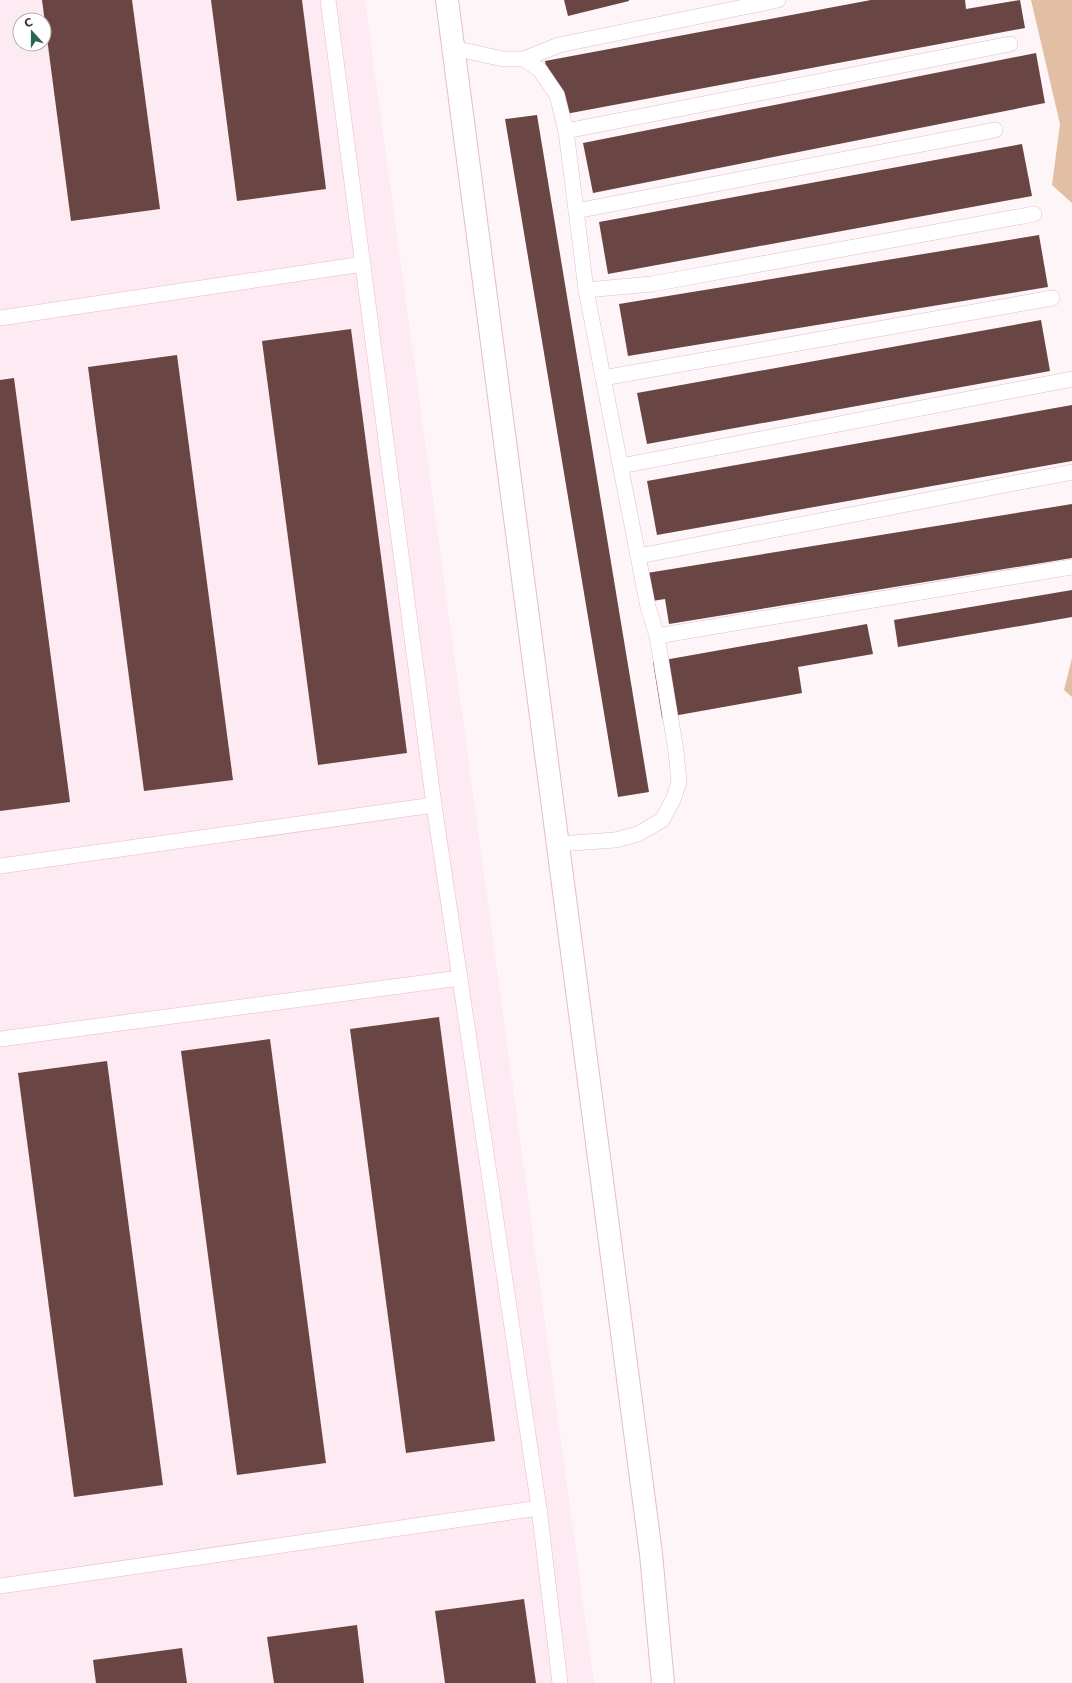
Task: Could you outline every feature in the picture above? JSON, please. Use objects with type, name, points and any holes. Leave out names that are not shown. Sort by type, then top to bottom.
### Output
[{"type":"street","points":[[447,0],[651,1554],[663,1683]]},
{"type":"lane","points":[[328,0],[434,805],[539,1508],[560,1683]]},
{"type":"lane","points":[[453,48],[503,59],[524,59],[559,45],[778,0]]},
{"type":"lane","points":[[566,131],[1010,44]]},
{"type":"lane","points":[[524,59],[540,70],[557,95],[566,131],[586,290],[648,606],[657,636],[676,751],[679,782],[673,800],[662,820],[638,834],[615,840],[558,844]]},
{"type":"lane","points":[[576,211],[994,130]]},
{"type":"lane","points":[[586,290],[652,284],[1034,214]]},
{"type":"lane","points":[[0,318],[363,264]]},
{"type":"lane","points":[[603,378],[1052,298]]},
{"type":"lane","points":[[621,466],[1072,379]]},
{"type":"lane","points":[[639,556],[1072,472]]},
{"type":"lane","points":[[657,636],[1072,567]]},
{"type":"lane","points":[[0,866],[434,805]]},
{"type":"lane","points":[[0,1039],[460,978]]},
{"type":"lane","points":[[0,1586],[539,1508]]},
{"type":"shaded area","points":[[0,0],[365,0],[594,1683],[0,1683]]},
{"type":"shaded area","points":[[1031,0],[1072,0],[1072,203],[1052,185],[1060,124]]},
{"type":"shaded area","points":[[1072,658],[1072,697],[1064,690]]},
{"type":"building","points":[[42,0],[132,0],[160,209],[71,221],[49,52],[52,52],[52,12],[44,12]]},
{"type":"building","points":[[211,0],[302,0],[326,189],[237,201]]},
{"type":"building","points":[[564,0],[629,0],[629,1],[568,16]]},
{"type":"building","points":[[871,0],[965,0],[966,9],[1020,0],[1025,28],[555,116],[545,61]]},
{"type":"building","points":[[1036,53],[1045,103],[593,193],[583,143]]},
{"type":"building","points":[[537,115],[649,792],[618,797],[505,119]]},
{"type":"building","points":[[1022,144],[1032,196],[608,274],[599,222]]},
{"type":"building","points":[[1039,235],[1048,287],[628,356],[619,304]]},
{"type":"building","points":[[1041,320],[1050,371],[647,444],[637,393]]},
{"type":"building","points":[[351,329],[407,753],[318,765],[262,341]]},
{"type":"building","points":[[177,355],[233,780],[144,791],[88,367]]},
{"type":"building","points":[[14,378],[70,802],[0,811],[0,380]]},
{"type":"building","points":[[1072,405],[1072,461],[657,535],[647,481]]},
{"type":"building","points":[[1072,504],[1072,558],[669,624],[665,599],[646,602],[641,574]]},
{"type":"building","points":[[1072,590],[1072,617],[898,647],[894,620]]},
{"type":"building","points":[[867,624],[873,654],[798,667],[802,693],[662,718],[653,662]]},
{"type":"building","points":[[439,1017],[495,1441],[406,1453],[350,1029]]},
{"type":"building","points":[[270,1039],[326,1463],[237,1475],[181,1051]]},
{"type":"building","points":[[107,1061],[163,1485],[74,1497],[18,1073]]},
{"type":"building","points":[[524,1599],[536,1683],[445,1683],[435,1611]]},
{"type":"building","points":[[357,1625],[364,1683],[274,1683],[267,1637]]},
{"type":"building","points":[[182,1648],[187,1683],[96,1683],[93,1660]]}]
